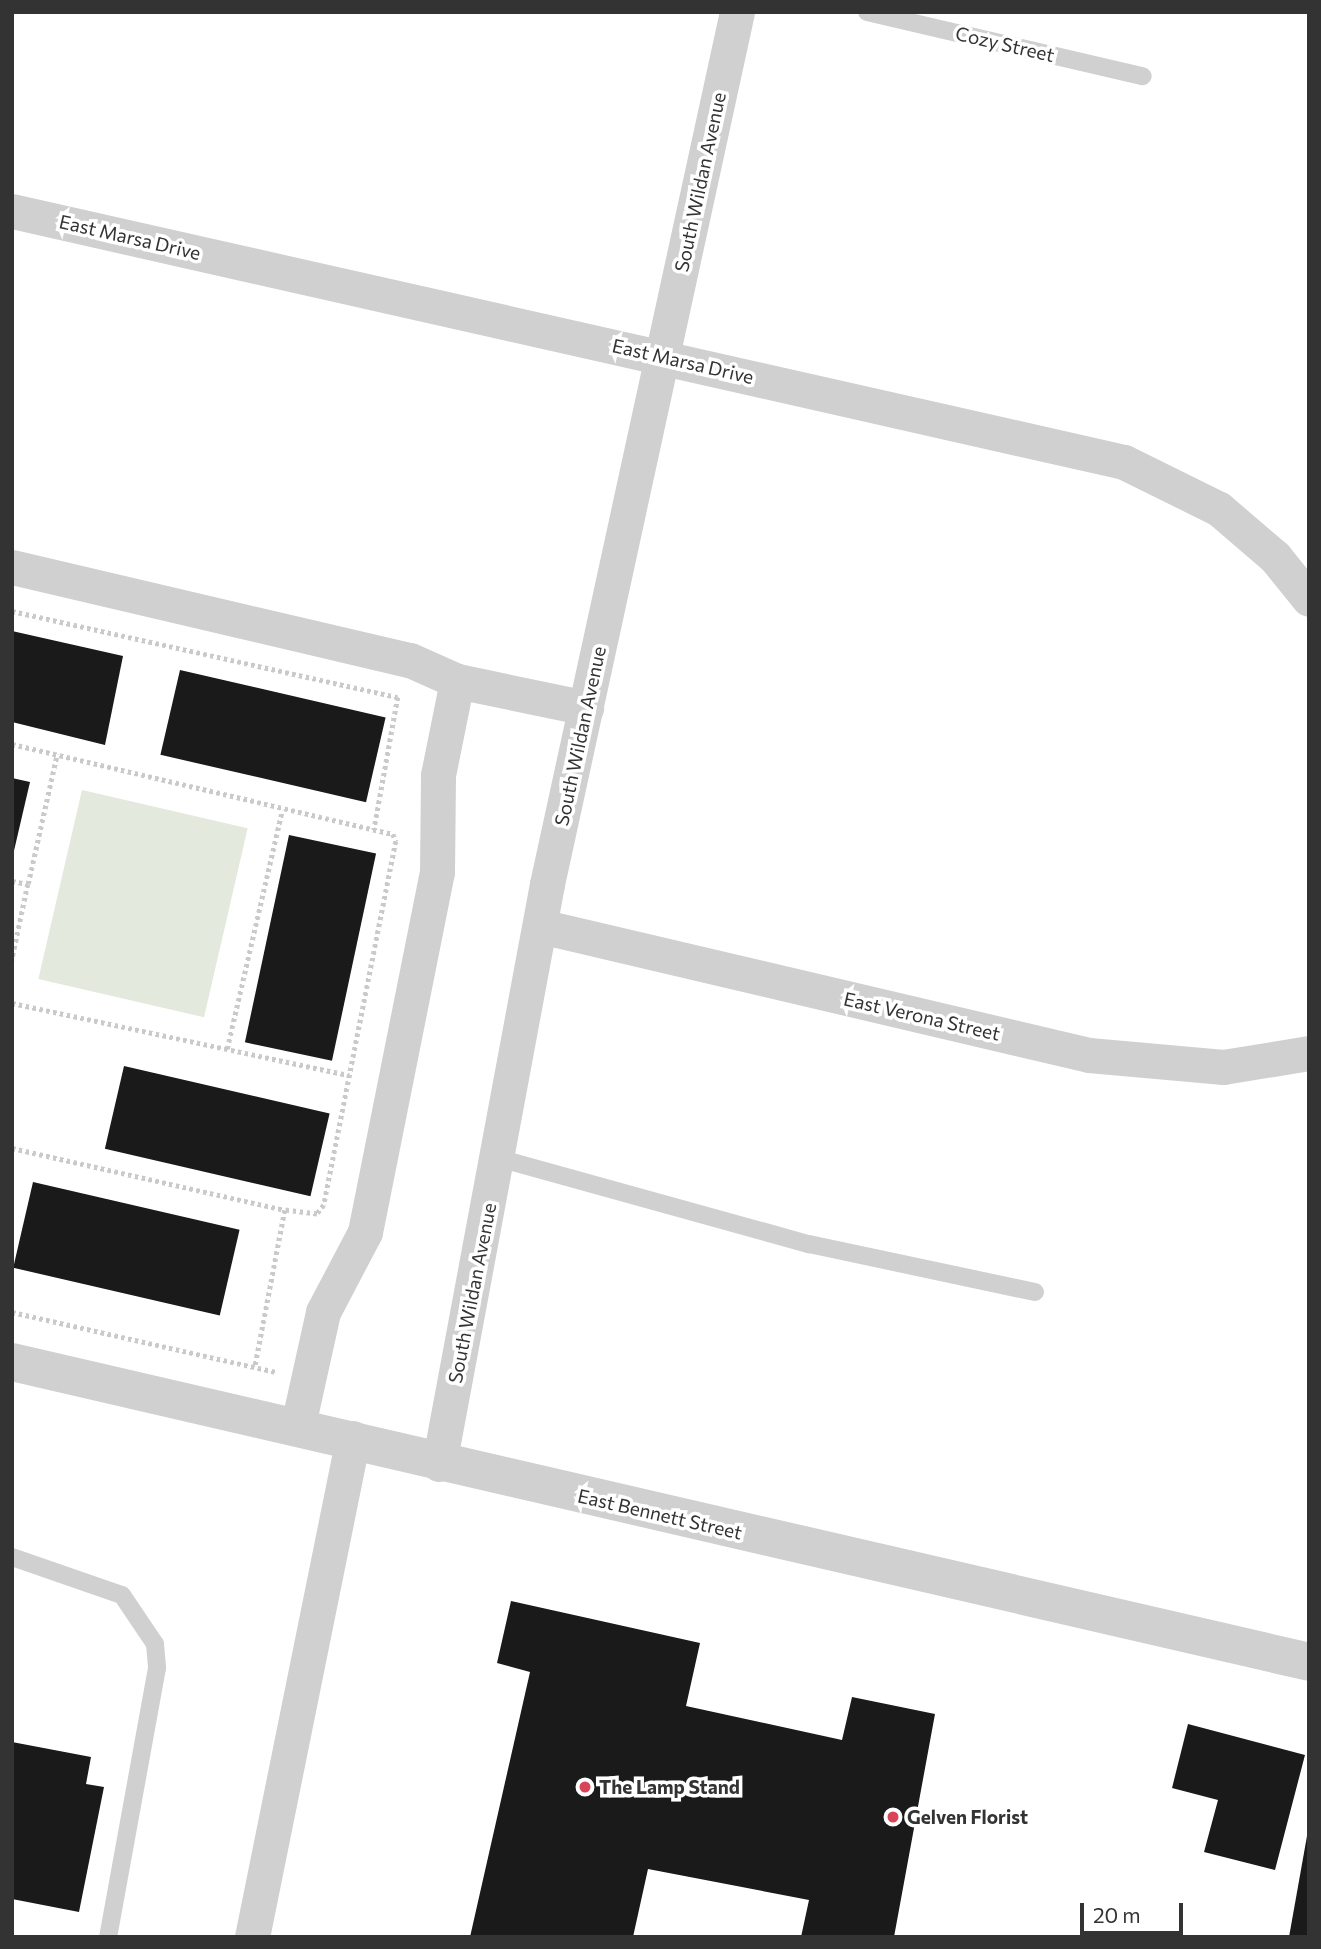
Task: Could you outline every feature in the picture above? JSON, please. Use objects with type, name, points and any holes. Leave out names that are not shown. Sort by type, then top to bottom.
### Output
[{"type":"street","name":"South Wildan Avenue","points":[[439,1464],[540,926],[737,12]]},
{"type":"street","name":"East Marsa Drive","points":[[12,211],[662,356],[1157,474],[1248,531],[1309,599]]},
{"type":"street","points":[[12,567],[410,660],[457,681],[586,708]]},
{"type":"street","points":[[298,1425],[323,1312],[365,1232],[437,872],[438,775],[457,681]]},
{"type":"street","name":"East Verona Street","points":[[540,926],[1089,1055],[1223,1067],[1309,1053]]},
{"type":"street","name":"East Bennett Street","points":[[12,1362],[353,1438],[439,1464],[1309,1662]]},
{"type":"street","points":[[252,1937],[353,1438]]},
{"type":"lane","name":"Cozy Street","points":[[867,12],[1143,76]]},
{"type":"lane","points":[[498,1158],[808,1244],[1035,1292]]},
{"type":"lane","points":[[12,1557],[122,1595],[155,1644],[157,1668],[108,1937]]},
{"type":"path","points":[[12,611],[398,697],[374,830]]},
{"type":"path","points":[[12,744],[374,830],[396,841],[324,1205],[317,1214],[285,1210],[12,1148]]},
{"type":"path","points":[[12,960],[57,754]]},
{"type":"path","points":[[227,1049],[282,810]]},
{"type":"path","points":[[12,881],[28,884]]},
{"type":"path","points":[[12,1003],[349,1075]]},
{"type":"path","points":[[12,1312],[255,1367],[285,1210]]},
{"type":"shaded area","points":[[82,790],[248,828],[204,1017],[38,979]]},
{"type":"building","points":[[12,631],[123,656],[105,745],[12,722]]},
{"type":"building","points":[[180,670],[386,717],[366,802],[160,755]]},
{"type":"building","points":[[12,778],[30,782],[13,855],[12,855]]},
{"type":"building","points":[[289,835],[376,854],[332,1061],[245,1042]]},
{"type":"building","points":[[124,1066],[330,1113],[310,1196],[105,1149]]},
{"type":"building","points":[[33,1182],[240,1230],[220,1315],[13,1268]]},
{"type":"building","points":[[511,1601],[700,1643],[686,1706],[842,1740],[852,1697],[935,1714],[894,1937],[801,1937],[809,1900],[648,1869],[633,1937],[470,1937],[530,1672],[497,1663]]},
{"type":"building","points":[[1188,1724],[1305,1755],[1275,1870],[1204,1852],[1218,1800],[1172,1788]]},
{"type":"building","points":[[12,1742],[91,1757],[86,1784],[104,1787],[79,1912],[12,1899]]},
{"type":"building","points":[[1307,1836],[1309,1937],[1289,1937]]},
{"type":"place","name":"The Lamp Stand","points":[[585,1787]]},
{"type":"place","name":"Gelven Florist","points":[[893,1817]]}]
